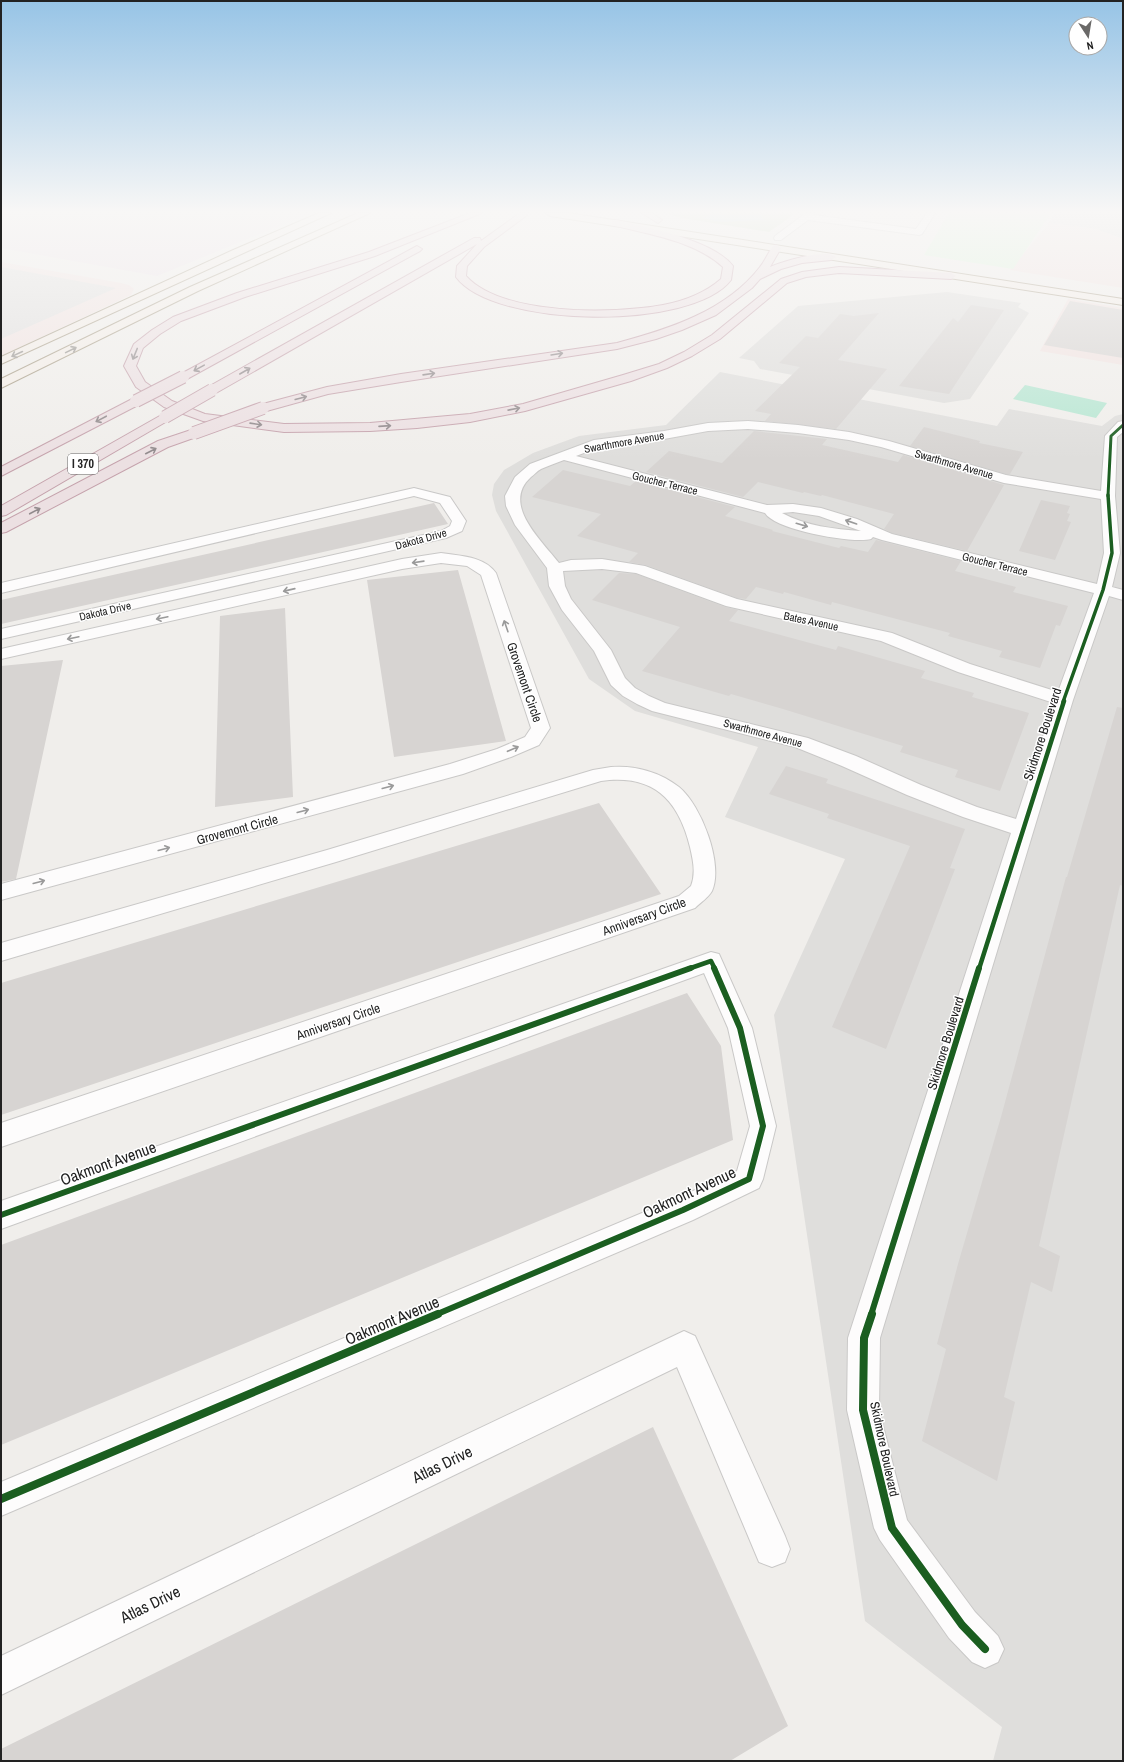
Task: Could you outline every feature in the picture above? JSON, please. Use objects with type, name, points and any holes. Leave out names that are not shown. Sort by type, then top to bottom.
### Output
[{"type":"highway","points":[[240,295],[177,319],[156,332],[138,346],[130,366],[140,384],[168,404],[203,417],[284,428],[370,427],[417,424],[470,418],[525,407],[663,366],[688,354],[716,337],[767,295]]},
{"type":"highway","name":"I 370","points":[[1,472],[183,377],[332,295]]},
{"type":"highway","name":"I 370","points":[[1,512],[164,416],[381,295]]},
{"type":"highway","points":[[489,295],[529,308],[600,314],[664,308],[686,302],[702,295]]},
{"type":"highway","points":[[1,529],[163,444],[263,408],[327,392],[393,379],[617,346],[652,337],[678,328],[712,313],[736,295]]},
{"type":"main road","points":[[1,361],[141,295]]},
{"type":"main road","points":[[1,384],[182,295]]},
{"type":"main road","points":[[1078,295],[1123,302]]},
{"type":"street","name":"Swarthmore Avenue","points":[[1023,829],[965,810],[801,742],[659,707],[629,692],[617,681],[602,650],[570,610],[557,586],[555,568],[522,525],[513,506],[512,496],[520,480],[535,467],[594,444],[734,424],[798,428],[849,436],[897,448],[1004,479],[1108,496]]},
{"type":"street","name":"Skidmore Boulevard","points":[[985,1649],[962,1625],[892,1528],[863,1410],[864,1338],[1064,700],[1113,593],[1108,496],[1111,436],[1123,425]]},
{"type":"street","name":"Goucher Terrace","points":[[563,456],[767,509],[788,521],[806,527],[846,535],[887,537],[1113,593]]},
{"type":"street","name":"Dakota Drive","points":[[1,588],[414,492],[444,500],[459,521],[457,528],[439,536],[1,634]]},
{"type":"street","name":"Grovemont Circle","points":[[1,654],[402,564],[441,558],[471,562],[488,574],[541,728],[532,741],[504,753],[456,769],[1,892]]},
{"type":"street","name":"Bates Avenue","points":[[555,568],[571,565],[602,564],[639,569],[732,604],[886,637],[964,668],[1064,700]]},
{"type":"street","name":"Anniversary Circle","points":[[1,952],[328,857],[600,775],[620,772],[644,776],[662,786],[678,798],[693,822],[700,846],[705,875],[701,890],[687,902],[1,1135]]},
{"type":"street","name":"Oakmont Avenue","points":[[1,1215],[711,961],[740,1028],[763,1126],[749,1179],[683,1210],[1,1499]]},
{"type":"street","name":"Atlas Drive","points":[[1,1676],[684,1347],[772,1549]]},
{"type":"shaded area","points":[[1,295],[131,295],[1,356]]},
{"type":"shaded area","points":[[1,295],[100,295],[1,339]]},
{"type":"shaded area","points":[[913,295],[969,295],[1021,303],[1018,307],[1029,313],[970,399],[944,403],[760,369],[754,361],[739,358],[798,306]]},
{"type":"shaded area","points":[[1068,299],[1123,308],[1123,365],[1040,351]]},
{"type":"shaded area","points":[[720,372],[997,426],[1009,409],[1102,426],[1115,416],[1123,414],[1123,1761],[993,1761],[1002,1727],[865,1621],[774,1015],[845,859],[725,817],[758,747],[635,711],[589,679],[496,511],[492,495],[494,484],[504,470],[533,453],[579,436],[666,425]]},
{"type":"green space","points":[[1025,385],[1107,403],[1096,418],[1013,399]]},
{"type":"building","points":[[1070,301],[1123,310],[1123,358],[1044,345]]},
{"type":"building","points":[[971,305],[1004,310],[949,394],[899,386],[953,318],[958,322]]},
{"type":"building","points":[[879,313],[838,360],[887,369],[836,429],[765,421],[771,414],[755,411],[800,367],[779,363],[806,336],[818,338],[840,314],[854,316]]},
{"type":"building","points":[[924,427],[980,441],[979,443],[1023,452],[1010,474],[1006,474],[910,446]]},
{"type":"building","points":[[754,431],[827,439],[822,445],[898,462],[903,455],[1004,485],[967,551],[892,533],[884,529],[894,514],[822,495],[803,493],[758,482],[743,497],[646,472],[669,451],[722,463]]},
{"type":"building","points":[[563,470],[630,486],[636,481],[735,507],[725,516],[773,530],[772,531],[839,548],[841,546],[868,552],[876,540],[961,561],[955,571],[1016,587],[1013,592],[1068,606],[1060,626],[1056,625],[1040,668],[999,657],[1002,651],[948,636],[950,633],[832,602],[831,605],[784,592],[783,594],[756,587],[746,599],[737,598],[646,565],[629,562],[638,553],[577,536],[601,514],[532,497]]},
{"type":"building","points":[[1041,500],[1070,506],[1067,513],[1070,514],[1067,521],[1071,522],[1055,560],[1019,551]]},
{"type":"building","points":[[434,503],[448,524],[1,624],[1,600]]},
{"type":"building","points":[[458,570],[506,741],[394,757],[367,580]]},
{"type":"building","points":[[619,573],[636,574],[725,607],[738,610],[729,621],[836,650],[838,646],[925,671],[921,678],[974,693],[972,697],[1029,713],[1000,791],[955,777],[958,770],[900,752],[903,746],[731,694],[729,696],[642,671],[680,627],[592,600]]},
{"type":"building","points":[[285,608],[293,797],[215,807],[220,616]]},
{"type":"building","points":[[63,660],[16,879],[1,882],[1,666]]},
{"type":"building","points":[[1117,707],[1123,708],[1123,886],[1120,885],[1039,1246],[1060,1256],[1052,1292],[1031,1282],[1004,1397],[1015,1402],[997,1481],[922,1441],[946,1349],[937,1344],[958,1264],[1001,1117],[1066,877]]},
{"type":"building","points":[[786,766],[828,779],[826,783],[965,829],[950,868],[955,869],[886,1049],[832,1027],[910,846],[827,818],[829,814],[769,794]]},
{"type":"building","points":[[599,803],[661,894],[1,1115],[1,983]]},
{"type":"building","points":[[687,993],[721,1046],[733,1140],[1,1445],[1,1245]]},
{"type":"building","points":[[653,1427],[788,1726],[730,1761],[1,1761],[1,1749]]},
{"type":"cycle path","points":[[985,1649],[962,1625],[892,1528],[863,1410],[864,1338],[1064,700],[1103,590],[1112,553],[1108,496],[1111,436],[1123,425]]},
{"type":"cycle path","points":[[1,1215],[711,961],[740,1028],[763,1126],[749,1179],[683,1210],[1,1499]]}]
